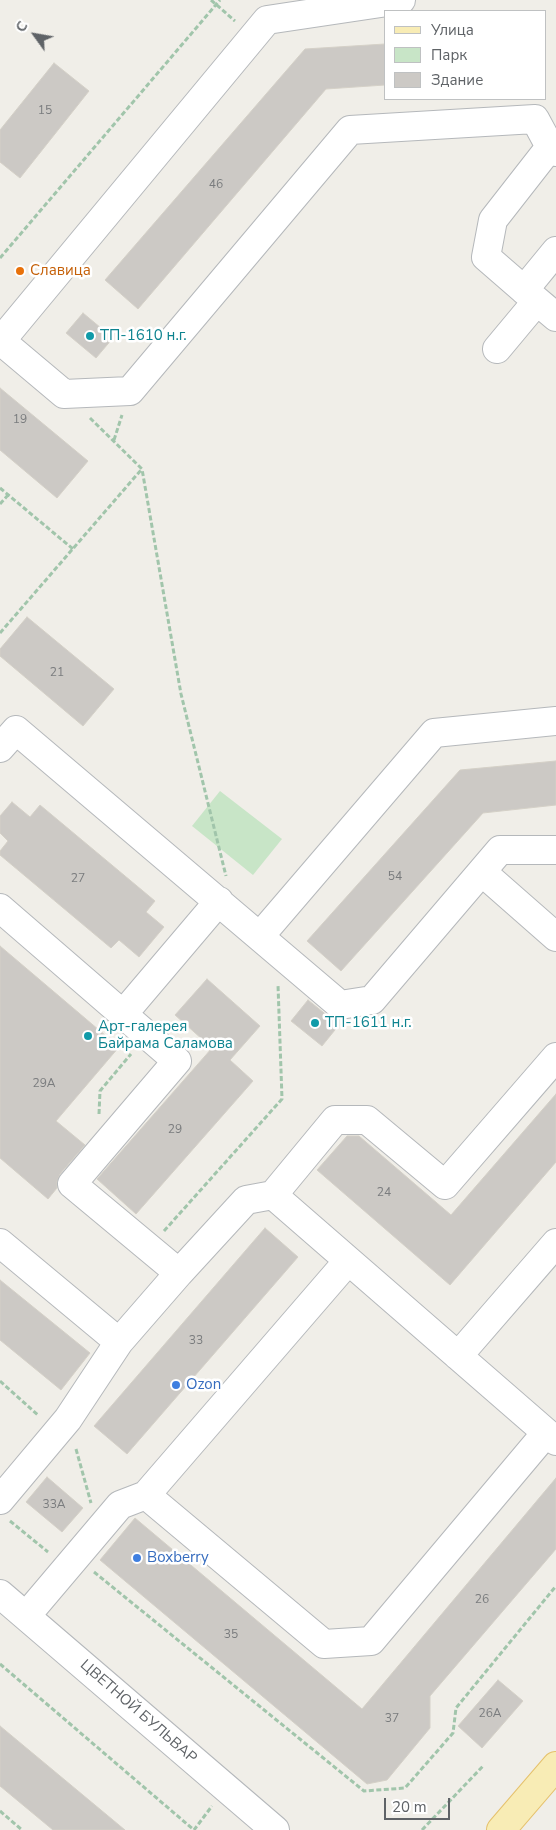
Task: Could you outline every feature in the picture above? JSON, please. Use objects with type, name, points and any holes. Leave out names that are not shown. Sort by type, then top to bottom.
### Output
[{"type":"main road","points":[[502,1830],[556,1766]]},
{"type":"street","points":[[401,0],[267,20],[252,35],[0,341],[64,394],[130,391],[350,130],[545,116],[553,149],[493,220],[486,257],[539,303]]},
{"type":"street","points":[[497,349],[539,303],[556,251]]},
{"type":"street","points":[[269,944],[434,733],[556,721]]},
{"type":"street","points":[[0,748],[16,730],[340,1004],[372,1000],[500,850],[556,850]]},
{"type":"street","points":[[482,872],[556,937]]},
{"type":"street","points":[[124,1013],[225,906]]},
{"type":"street","points":[[2,913],[124,1013],[178,1061],[72,1184],[179,1273]]},
{"type":"street","points":[[4,1509],[55,1419],[119,1342],[246,1200],[273,1194],[335,1120],[367,1120],[445,1185],[556,1057]]},
{"type":"street","points":[[146,1495],[324,1644],[371,1641],[553,1436],[348,1261],[273,1194]]},
{"type":"street","points":[[458,1356],[556,1242]]},
{"type":"street","points":[[0,1243],[119,1342]]},
{"type":"street","points":[[26,1616],[120,1505],[146,1495],[348,1261]]},
{"type":"street","name":"ЦВЕТНОЙ БУЛЬВАР","points":[[0,1594],[275,1830]]},
{"type":"path","points":[[211,0],[252,35]]},
{"type":"path","points":[[0,258],[220,0]]},
{"type":"path","points":[[64,394],[142,469],[181,694],[226,876],[225,906]]},
{"type":"path","points":[[0,633],[142,469]]},
{"type":"path","points":[[0,488],[72,549]]},
{"type":"path","points":[[0,504],[8,495]]},
{"type":"path","points":[[149,1248],[282,1098],[269,944]]},
{"type":"path","points":[[98,1119],[100,1091],[137,1047]]},
{"type":"path","points":[[0,1382],[55,1419],[98,1530]]},
{"type":"path","points":[[4,1509],[364,1791],[405,1788],[453,1733],[456,1708],[556,1586]]},
{"type":"path","points":[[0,1664],[194,1830],[227,1788]]},
{"type":"path","points":[[422,1830],[484,1765]]},
{"type":"path","points":[[0,1811],[22,1830]]},
{"type":"green space","points":[[220,791],[282,839],[253,875],[192,826]]},
{"type":"building","points":[[384,44],[384,85],[326,89],[138,309],[105,280],[305,49]]},
{"type":"building","points":[[54,63],[89,91],[20,178],[0,162],[0,130]]},
{"type":"building","name":"ТП-1610 н.г.","points":[[83,313],[113,338],[96,358],[66,333]]},
{"type":"building","points":[[0,388],[88,461],[57,498],[0,450]]},
{"type":"building","points":[[27,617],[114,689],[83,726],[0,656],[0,649]]},
{"type":"building","points":[[556,761],[556,805],[483,813],[341,971],[307,941],[460,770]]},
{"type":"building","points":[[12,802],[30,817],[40,805],[155,901],[146,912],[164,927],[139,957],[119,940],[111,948],[0,855],[0,851],[8,841],[0,833],[0,816]]},
{"type":"building","points":[[0,946],[119,1047],[56,1121],[85,1145],[60,1174],[57,1188],[48,1199],[0,1158]]},
{"type":"building","points":[[207,979],[260,1026],[230,1060],[253,1081],[136,1214],[97,1179],[212,1048],[175,1015]]},
{"type":"building","name":"ТП-1611 н.г.","points":[[308,1000],[339,1025],[322,1046],[291,1021]]},
{"type":"building","points":[[556,1094],[556,1162],[450,1285],[317,1170],[347,1136],[359,1136],[451,1215]]},
{"type":"building","points":[[265,1228],[298,1257],[127,1454],[94,1426]]},
{"type":"building","points":[[0,1280],[90,1353],[61,1390],[0,1340]]},
{"type":"building","points":[[47,1477],[83,1508],[62,1532],[26,1502]]},
{"type":"building","points":[[556,1478],[556,1549],[430,1696],[430,1728],[387,1780],[367,1784],[100,1560],[135,1518],[362,1709]]},
{"type":"building","points":[[498,1680],[523,1701],[482,1748],[458,1726]]},
{"type":"building","points":[[0,1726],[125,1830],[53,1830],[0,1786]]},
{"type":"place","name":"Славица","points":[[20,271]]},
{"type":"place","name":"ТП-1610 н.г.","points":[[90,336]]},
{"type":"place","name":"ТП-1611 н.г.","points":[[315,1023]]},
{"type":"place","name":"Арт-галерея Байрама Саламова","points":[[88,1036]]},
{"type":"place","name":"Ozon","points":[[176,1385]]},
{"type":"place","name":"Boxberry","points":[[137,1558]]}]
